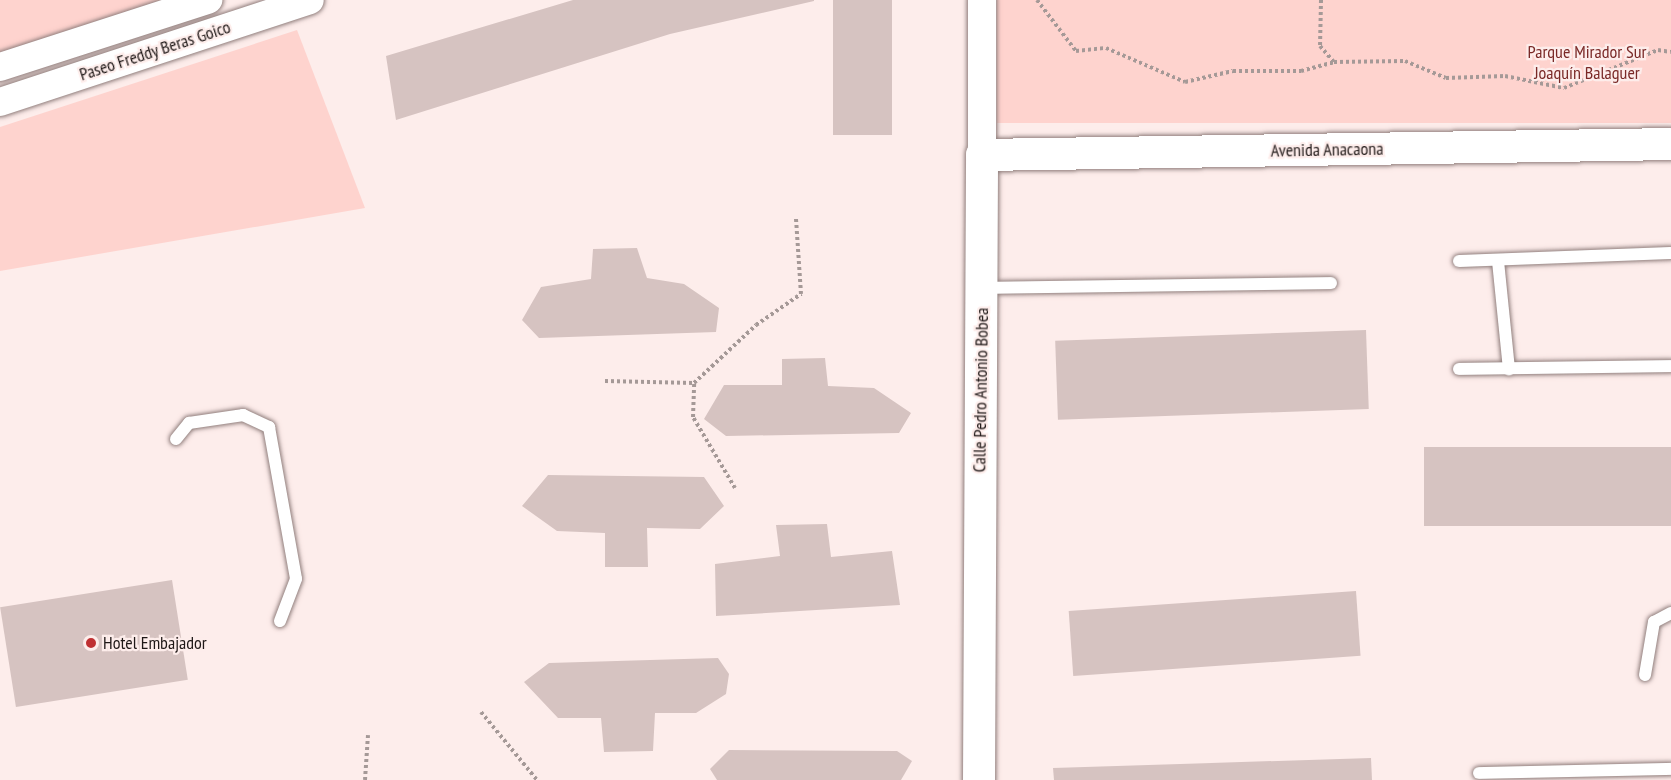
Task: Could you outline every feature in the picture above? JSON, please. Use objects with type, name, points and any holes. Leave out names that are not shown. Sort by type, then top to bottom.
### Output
[{"type":"main road","name":"Avenida Anacaona","points":[[982,155],[1671,144]]},
{"type":"main road","name":"Calle Pedro Antonio Bobea","points":[[979,780],[982,155]]},
{"type":"street","name":"Paseo Freddy Beras Goico","points":[[0,67],[208,0]]},
{"type":"street","name":"Paseo Freddy Beras Goico","points":[[0,102],[310,0]]},
{"type":"street","name":"Calle Pedro Antonio Bobea","points":[[982,0],[982,155]]},
{"type":"lane","points":[[1459,261],[1671,253]]},
{"type":"lane","points":[[1498,261],[1509,369]]},
{"type":"lane","points":[[982,288],[1331,283]]},
{"type":"lane","points":[[1459,369],[1671,366]]},
{"type":"lane","points":[[176,438],[189,423],[243,415],[269,427],[296,579],[280,621]]},
{"type":"lane","points":[[1645,675],[1654,622],[1671,613]]},
{"type":"lane","points":[[1479,772],[1671,769]]},
{"type":"path","points":[[1037,0],[1076,51],[1106,48],[1185,82],[1233,71],[1301,71],[1334,62],[1405,61],[1446,78],[1505,76],[1564,88],[1658,50],[1671,52]]},
{"type":"path","points":[[1321,0],[1320,46],[1334,62]]},
{"type":"path","points":[[605,381],[694,383],[756,325],[801,294],[796,218]]},
{"type":"path","points":[[694,383],[693,417],[735,488]]},
{"type":"path","points":[[481,712],[537,780]]},
{"type":"path","points":[[365,780],[368,735]]},
{"type":"green space","points":[[0,0],[162,0],[0,53]]},
{"type":"green space","name":"Parque Mirador Sur Joaquín Balaguer","points":[[997,0],[1671,0],[1671,123],[997,123]]},
{"type":"green space","points":[[297,30],[365,208],[0,271],[0,127]]},
{"type":"building","points":[[573,0],[814,1],[670,34],[396,120],[386,56]]},
{"type":"building","points":[[833,0],[892,0],[892,135],[833,135]]},
{"type":"building","points":[[637,248],[647,278],[684,284],[719,308],[716,332],[539,338],[522,320],[541,287],[591,279],[593,249]]},
{"type":"building","points":[[1366,330],[1369,409],[1058,420],[1055,341]]},
{"type":"building","points":[[825,358],[828,386],[874,388],[911,413],[899,433],[726,436],[704,419],[724,385],[782,385],[782,359]]},
{"type":"building","points":[[1424,447],[1671,447],[1671,526],[1424,526]]},
{"type":"building","points":[[548,475],[704,477],[724,506],[700,529],[647,528],[648,567],[605,567],[605,533],[557,531],[522,506]]},
{"type":"building","points":[[827,524],[831,557],[892,551],[900,605],[716,616],[715,564],[780,556],[776,525]]},
{"type":"building","name":"Hotel Embajador","points":[[172,580],[188,680],[16,707],[0,607]]},
{"type":"building","points":[[1356,591],[1361,656],[1073,676],[1069,611]]},
{"type":"building","points":[[718,658],[729,674],[726,694],[696,713],[655,713],[653,751],[604,752],[601,718],[558,718],[524,682],[549,663]]},
{"type":"building","points":[[729,750],[897,751],[912,761],[901,780],[717,780],[710,769]]},
{"type":"building","points":[[1371,758],[1372,780],[1054,780],[1053,768]]},
{"type":"place","name":"Hotel Embajador","points":[[91,643]]}]
